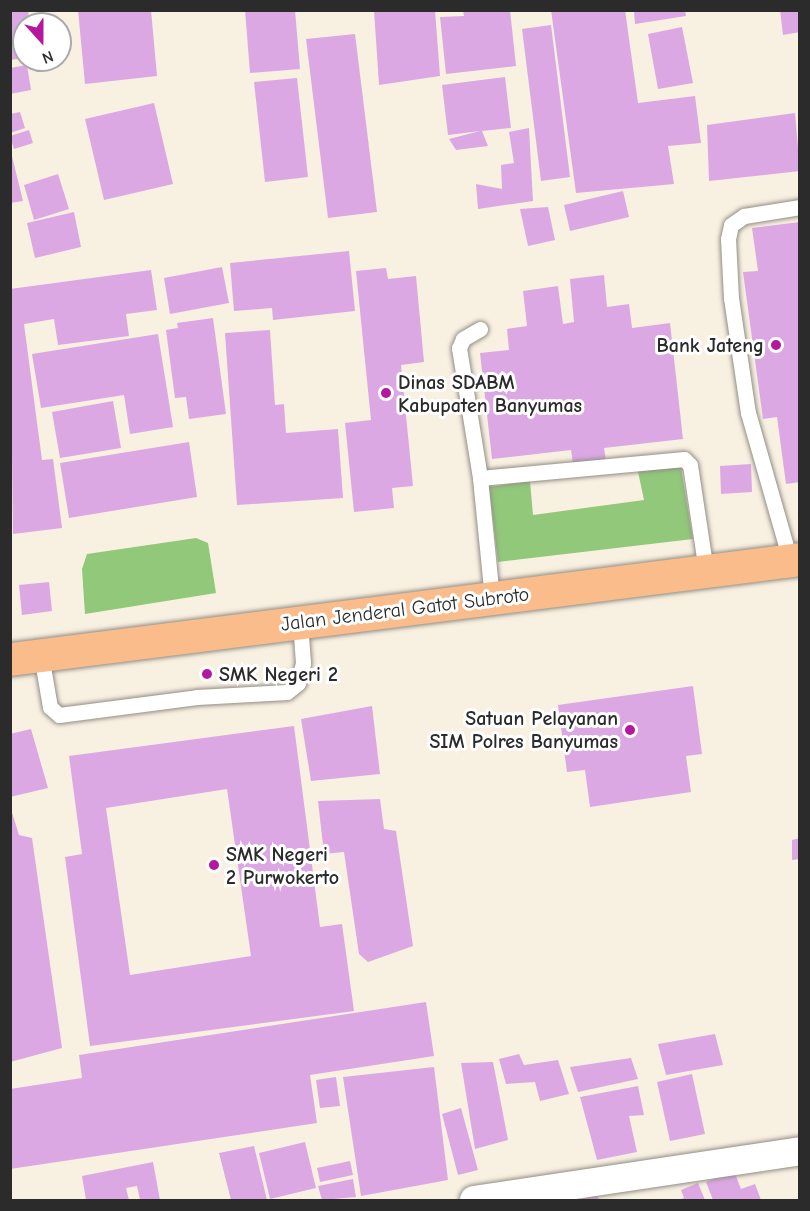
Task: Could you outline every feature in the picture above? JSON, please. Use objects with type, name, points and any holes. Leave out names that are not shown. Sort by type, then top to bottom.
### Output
[{"type":"main road","name":"Jalan Jenderal Gatot Subroto","points":[[26,657],[795,559]]},
{"type":"street","points":[[474,1200],[800,1150]]},
{"type":"lane","points":[[795,559],[748,413],[731,298],[728,239],[731,225],[744,216],[800,207]]},
{"type":"lane","points":[[480,329],[464,339],[459,348],[480,478],[492,598]]},
{"type":"lane","points":[[480,478],[684,459],[690,465],[706,571]]},
{"type":"lane","points":[[26,657],[50,706],[59,715],[197,696],[287,692],[298,683],[303,663],[300,622]]},
{"type":"green space","points":[[637,467],[681,468],[693,539],[498,562],[489,487],[530,481],[533,515],[644,500]]},
{"type":"green space","points":[[196,538],[208,543],[216,593],[85,614],[82,569],[87,554]]},
{"type":"building","points":[[10,10],[28,10],[28,12],[12,12],[12,60],[10,60]]},
{"type":"building","points":[[78,10],[151,10],[157,76],[85,84]]},
{"type":"building","points":[[245,10],[295,10],[300,69],[250,73]]},
{"type":"building","points":[[374,10],[435,10],[440,76],[379,85]]},
{"type":"building","points":[[463,10],[510,10],[516,66],[446,74],[440,17],[464,16]]},
{"type":"building","points":[[551,10],[625,10],[638,103],[695,96],[701,143],[668,146],[674,184],[576,193]]},
{"type":"building","points":[[634,10],[685,10],[686,16],[635,24]]},
{"type":"building","points":[[780,10],[800,10],[800,32],[783,35]]},
{"type":"building","points":[[551,25],[570,177],[541,181],[522,29]]},
{"type":"building","points":[[682,27],[693,83],[658,89],[648,34]]},
{"type":"building","points":[[355,34],[377,212],[328,218],[306,39]]},
{"type":"building","points":[[10,68],[12,68],[12,72],[28,72],[31,90],[10,94]]},
{"type":"building","points":[[505,77],[511,128],[482,131],[488,146],[456,150],[449,139],[480,131],[448,135],[442,85]]},
{"type":"building","points":[[297,78],[308,177],[265,182],[254,82]]},
{"type":"building","points":[[154,103],[173,184],[104,200],[85,119]]},
{"type":"building","points":[[20,112],[25,128],[10,133],[10,114]]},
{"type":"building","points":[[795,113],[800,171],[709,181],[707,125]]},
{"type":"building","points":[[529,128],[533,201],[478,209],[476,184],[502,189],[501,165],[514,163],[509,132]]},
{"type":"building","points":[[29,130],[33,143],[14,149],[10,136]]},
{"type":"building","points":[[10,148],[23,201],[10,203]]},
{"type":"building","points":[[58,174],[69,209],[34,220],[24,185]]},
{"type":"building","points":[[623,191],[629,217],[570,231],[564,205]]},
{"type":"building","points":[[548,207],[555,240],[528,246],[520,209]]},
{"type":"building","points":[[74,212],[81,247],[35,258],[27,223]]},
{"type":"building","name":"Bank Jateng","points":[[800,222],[800,482],[786,484],[777,417],[763,419],[743,272],[758,271],[752,228]]},
{"type":"building","points":[[349,251],[355,311],[273,320],[272,308],[234,311],[230,263]]},
{"type":"building","points":[[222,267],[229,303],[170,314],[164,278]]},
{"type":"building","name":"Dinas SDABM Kabupaten Banyumas","points":[[386,268],[388,279],[416,276],[424,362],[401,365],[413,486],[392,488],[394,508],[354,512],[345,423],[371,420],[356,271]]},
{"type":"building","points":[[151,270],[157,310],[126,314],[129,336],[58,345],[54,319],[24,324],[42,460],[53,459],[62,528],[13,534],[10,289]]},
{"type":"building","points":[[604,275],[607,307],[629,304],[632,328],[670,323],[683,439],[604,448],[606,460],[573,464],[571,450],[492,459],[480,353],[509,350],[507,329],[527,326],[523,291],[558,286],[563,324],[574,322],[570,279]]},
{"type":"building","points":[[213,318],[226,414],[189,419],[186,397],[175,398],[166,330],[178,328],[177,323]]},
{"type":"building","points":[[270,330],[275,405],[284,404],[286,433],[338,429],[343,498],[237,505],[225,333]]},
{"type":"building","points":[[158,334],[173,427],[130,434],[124,395],[41,408],[32,354]]},
{"type":"building","points":[[113,401],[121,448],[60,458],[52,412]]},
{"type":"building","points":[[189,442],[197,497],[69,518],[60,463]]},
{"type":"building","points":[[751,464],[752,492],[721,494],[720,466]]},
{"type":"building","points":[[49,582],[52,611],[22,615],[19,585]]},
{"type":"building","name":"Satuan Pelayanan SIM Polres Banyumas","points":[[693,686],[702,754],[686,756],[691,792],[590,807],[585,770],[567,772],[558,705]]},
{"type":"building","points":[[372,706],[380,774],[311,781],[301,719]]},
{"type":"building","points":[[294,726],[320,927],[342,924],[354,1011],[90,1046],[65,857],[82,854],[69,756]],"holes":[[[227,789],[251,956],[130,975],[106,808]]]},
{"type":"building","points":[[31,729],[48,788],[10,797],[10,734]]},
{"type":"building","points":[[380,799],[384,829],[396,831],[413,946],[368,962],[359,954],[344,852],[324,854],[318,801]]},
{"type":"building","points":[[10,806],[19,835],[32,838],[62,1048],[10,1062]]},
{"type":"building","points":[[800,838],[800,859],[792,860],[792,840]]},
{"type":"building","points":[[426,1002],[434,1056],[310,1075],[317,1123],[10,1169],[10,1089],[82,1078],[79,1055]]},
{"type":"building","points":[[715,1034],[723,1065],[666,1075],[658,1044]]},
{"type":"building","points":[[519,1054],[524,1065],[558,1060],[569,1094],[540,1101],[535,1082],[506,1084],[499,1059]]},
{"type":"building","points":[[631,1058],[638,1079],[578,1092],[570,1067]]},
{"type":"building","points":[[493,1062],[508,1140],[475,1149],[461,1063]]},
{"type":"building","points":[[434,1067],[448,1180],[361,1196],[343,1077]]},
{"type":"building","points":[[692,1074],[705,1134],[670,1141],[657,1082]]},
{"type":"building","points":[[336,1077],[340,1106],[320,1108],[316,1080]]},
{"type":"building","points":[[638,1086],[644,1115],[629,1116],[637,1152],[597,1160],[580,1097]]},
{"type":"building","points":[[461,1108],[478,1170],[458,1175],[442,1114]]},
{"type":"building","points":[[305,1142],[316,1188],[270,1199],[259,1153]]},
{"type":"building","points":[[254,1146],[267,1200],[231,1200],[219,1153]]},
{"type":"building","points":[[350,1161],[353,1175],[320,1182],[317,1168]]},
{"type":"building","points":[[153,1162],[160,1200],[140,1200],[137,1186],[126,1188],[129,1200],[86,1200],[82,1176]]},
{"type":"building","points":[[734,1171],[741,1189],[755,1184],[761,1200],[713,1200],[706,1182]]},
{"type":"building","points":[[353,1179],[356,1197],[322,1200],[318,1186]]},
{"type":"building","points":[[698,1183],[705,1200],[678,1200],[684,1198],[681,1190]]},
{"type":"building","points":[[597,1194],[599,1200],[579,1200]]},
{"type":"place","name":"Bank Jateng","points":[[776,345]]},
{"type":"place","name":"Dinas SDABM Kabupaten Banyumas","points":[[386,393]]},
{"type":"place","name":"SMK Negeri 2","points":[[207,674]]},
{"type":"place","name":"Satuan Pelayanan SIM Polres Banyumas","points":[[630,730]]},
{"type":"place","name":"SMK Negeri 2 Purwokerto","points":[[214,865]]}]
